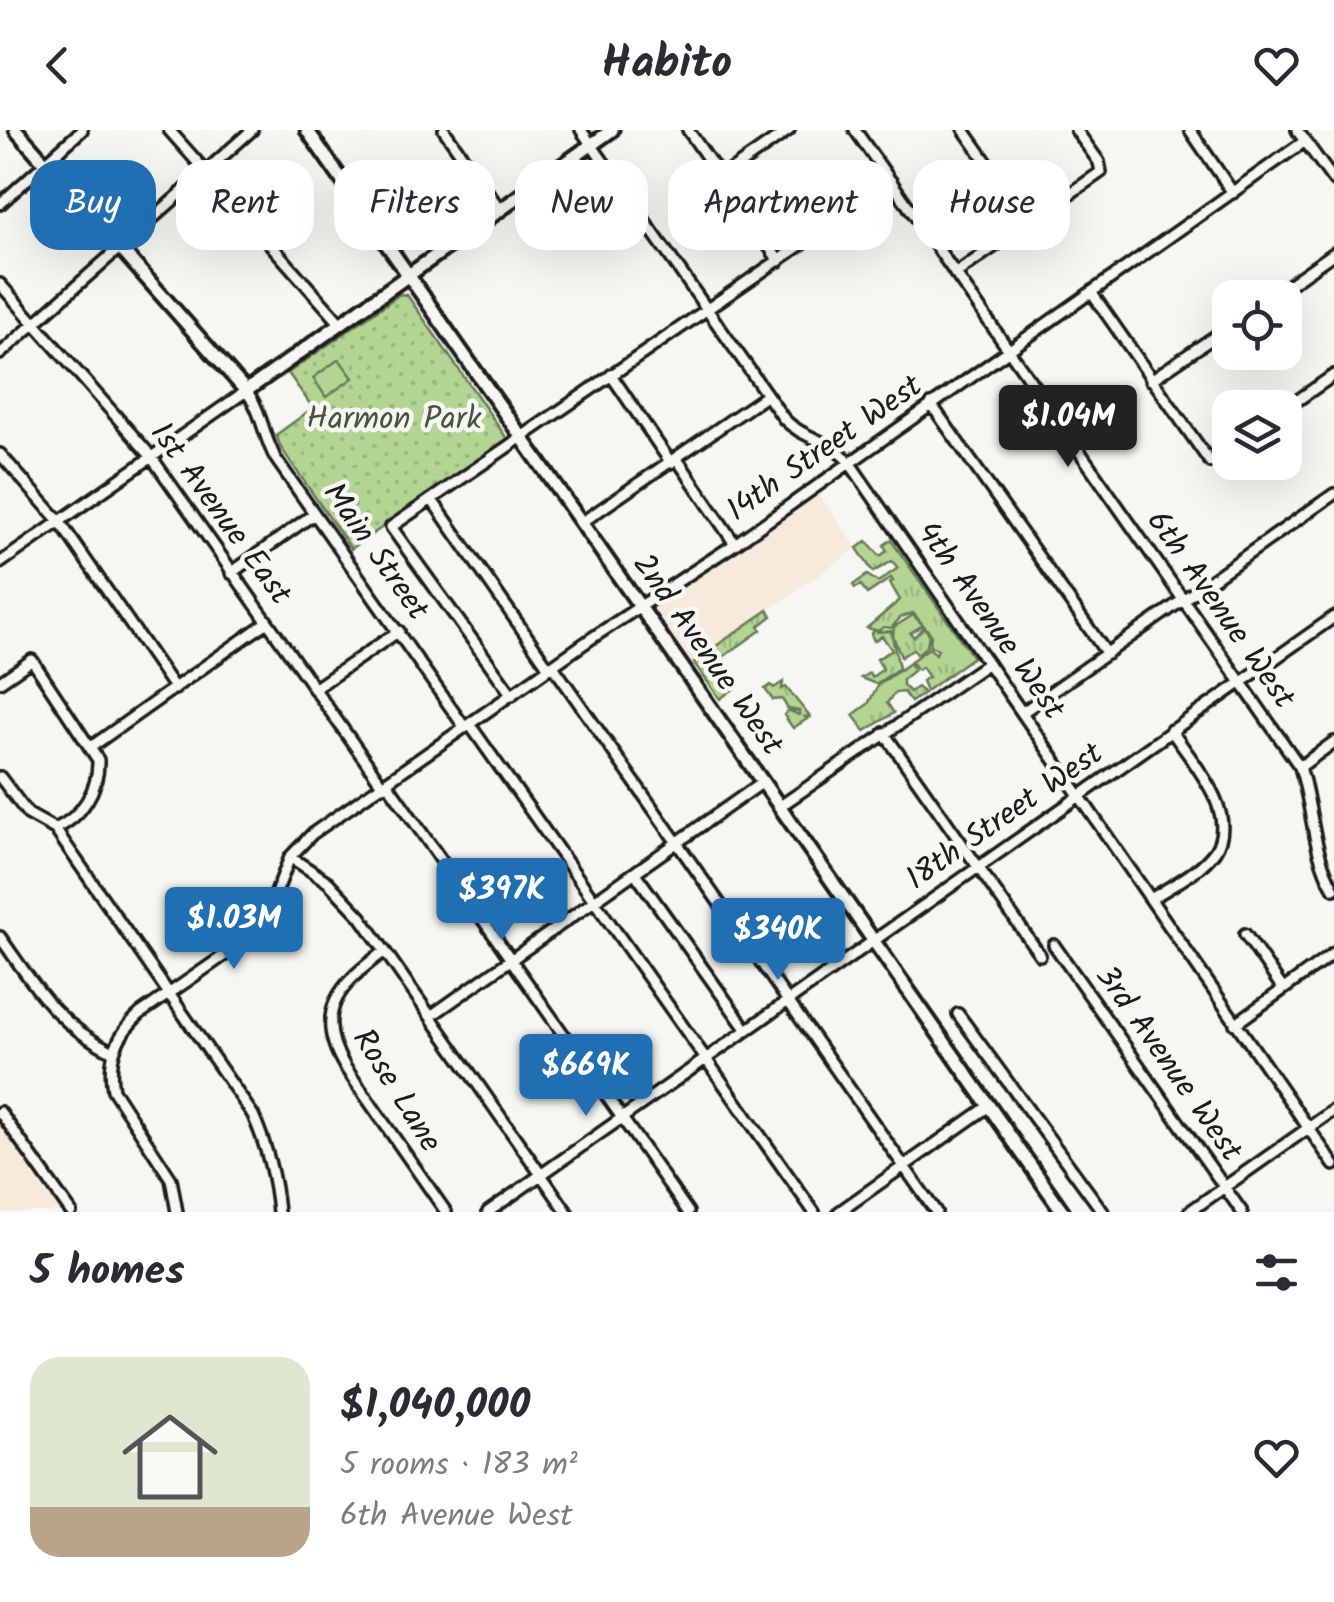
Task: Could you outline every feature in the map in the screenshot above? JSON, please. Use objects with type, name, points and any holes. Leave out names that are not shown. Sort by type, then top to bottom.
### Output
[{"type":"main road","name":"Main Street","points":[[16,130],[42,160]]},
{"type":"main road","name":"2nd Avenue West","points":[[306,130],[1063,1212]]},
{"type":"main road","points":[[246,390],[612,130]]},
{"type":"main road","name":"Main Street","points":[[123,250],[246,390]]},
{"type":"street","points":[[48,160],[82,130]]},
{"type":"street","points":[[169,130],[196,160]]},
{"type":"street","points":[[218,160],[252,130]]},
{"type":"street","points":[[444,130],[499,208]]},
{"type":"street","name":"4th Avenue West","points":[[581,130],[790,426],[836,448],[849,462],[1334,1165]]},
{"type":"street","points":[[688,130],[708,160]]},
{"type":"street","points":[[746,160],[789,130]]},
{"type":"street","name":"6th Avenue West","points":[[855,130],[876,160]]},
{"type":"street","points":[[964,130],[985,160]]},
{"type":"street","points":[[1070,194],[1101,172],[1101,166],[1076,130]]},
{"type":"street","points":[[1190,130],[1233,193]]},
{"type":"street","points":[[1297,130],[1334,179]]},
{"type":"street","name":"14th Street West","points":[[290,857],[312,834],[734,544],[1305,141]]},
{"type":"street","points":[[0,204],[30,177]]},
{"type":"street","name":"6th Avenue West","points":[[893,183],[1300,767],[1310,799],[1320,862],[1334,890]]},
{"type":"street","points":[[156,215],[176,198]]},
{"type":"street","points":[[0,354],[117,250]]},
{"type":"street","points":[[276,250],[340,323]]},
{"type":"street","points":[[771,250],[779,261]]},
{"type":"street","points":[[512,695],[391,527],[795,250]]},
{"type":"street","points":[[955,274],[989,250]]},
{"type":"street","points":[[1296,280],[1334,253]]},
{"type":"street","name":"1st Avenue East","points":[[0,284],[150,455],[688,1212]]},
{"type":"street","points":[[1091,292],[1212,461]]},
{"type":"street","points":[[1152,380],[1212,338]]},
{"type":"street","points":[[611,375],[734,544]]},
{"type":"street","points":[[1302,397],[1334,375]]},
{"type":"street","points":[[0,563],[246,390]]},
{"type":"street","name":"Main Street","points":[[246,390],[254,401],[269,448],[314,514],[595,901],[814,1212]]},
{"type":"street","points":[[581,523],[766,395]]},
{"type":"street","points":[[931,404],[1108,654]]},
{"type":"street","points":[[0,454],[59,521],[175,689]]},
{"type":"street","points":[[1023,712],[1334,494]]},
{"type":"street","points":[[432,500],[936,1212]]},
{"type":"street","points":[[232,574],[314,514]]},
{"type":"street","name":"18th Street West","points":[[488,1212],[1334,617]]},
{"type":"street","points":[[91,746],[266,623]]},
{"type":"street","points":[[314,689],[398,631]]},
{"type":"street","points":[[0,682],[32,660],[98,760],[92,792],[80,811],[55,829]]},
{"type":"street","points":[[779,807],[988,662]]},
{"type":"street","points":[[1151,899],[1194,870],[1214,852],[1222,836],[1219,809],[1170,730]]},
{"type":"street","points":[[884,732],[1040,955]]},
{"type":"street","points":[[1300,767],[1334,742]]},
{"type":"street","points":[[0,777],[28,814],[55,829],[253,1115],[266,1144],[278,1212]]},
{"type":"street","points":[[431,1016],[763,782]]},
{"type":"street","points":[[176,1212],[171,1179],[114,1090],[110,1076],[114,1052],[126,1026],[245,941],[266,919],[290,857],[340,893],[385,951],[567,1212]]},
{"type":"street","points":[[635,872],[746,1029]]},
{"type":"street","points":[[1245,934],[1283,989]]},
{"type":"street","points":[[0,937],[54,1011],[86,1038],[114,1052]]},
{"type":"street","name":"3rd Avenue West","points":[[1054,945],[1242,1212]]},
{"type":"street","name":"Rose Lane","points":[[385,951],[346,982],[330,1013],[329,1030],[345,1067],[446,1212]]},
{"type":"street","points":[[1234,1024],[1334,953]]},
{"type":"street","points":[[958,1014],[1103,1212]]},
{"type":"street","points":[[839,1212],[989,1106]]},
{"type":"street","points":[[1189,1212],[1334,1110]]},
{"type":"street","points":[[0,1112],[70,1212]]},
{"type":"shaded area","points":[[819,494],[857,548],[692,663],[654,608]]},
{"type":"shaded area","points":[[0,1111],[70,1212],[0,1212]]},
{"type":"green space","name":"Harmon Park","points":[[400,294],[407,295],[508,440],[351,549],[276,435],[313,408],[288,373]]},
{"type":"green space","points":[[339,359],[353,378],[326,397],[313,378]]},
{"type":"green space","points":[[891,540],[973,657],[926,691],[922,681],[929,677],[911,661],[929,648],[936,654],[938,649],[930,646],[931,634],[913,613],[901,617],[891,628],[876,632],[891,631],[899,668],[876,684],[861,678],[869,673],[872,677],[883,669],[877,659],[892,650],[882,636],[874,641],[871,634],[875,630],[867,628],[900,600],[891,578],[867,594],[861,585],[855,588],[853,585],[867,575],[878,582],[898,568],[892,561],[873,572],[857,548],[867,541],[880,556]]},
{"type":"green space","points":[[768,610],[772,616],[759,626],[761,630],[713,664],[726,682],[731,679],[736,687],[720,699],[694,663]]},
{"type":"green space","points":[[913,615],[923,625],[910,633],[914,637],[924,627],[929,634],[927,646],[917,654],[913,649],[901,657],[893,636],[894,627]]},
{"type":"green space","points":[[910,663],[914,670],[903,679],[903,685],[910,692],[917,687],[924,693],[911,702],[903,692],[895,693],[887,703],[894,713],[865,731],[853,715],[868,704],[878,685]]},
{"type":"green space","points":[[783,682],[782,689],[786,687],[810,717],[793,728],[784,715],[788,710],[799,715],[799,711],[788,709],[782,699],[773,700],[765,689]]}]
